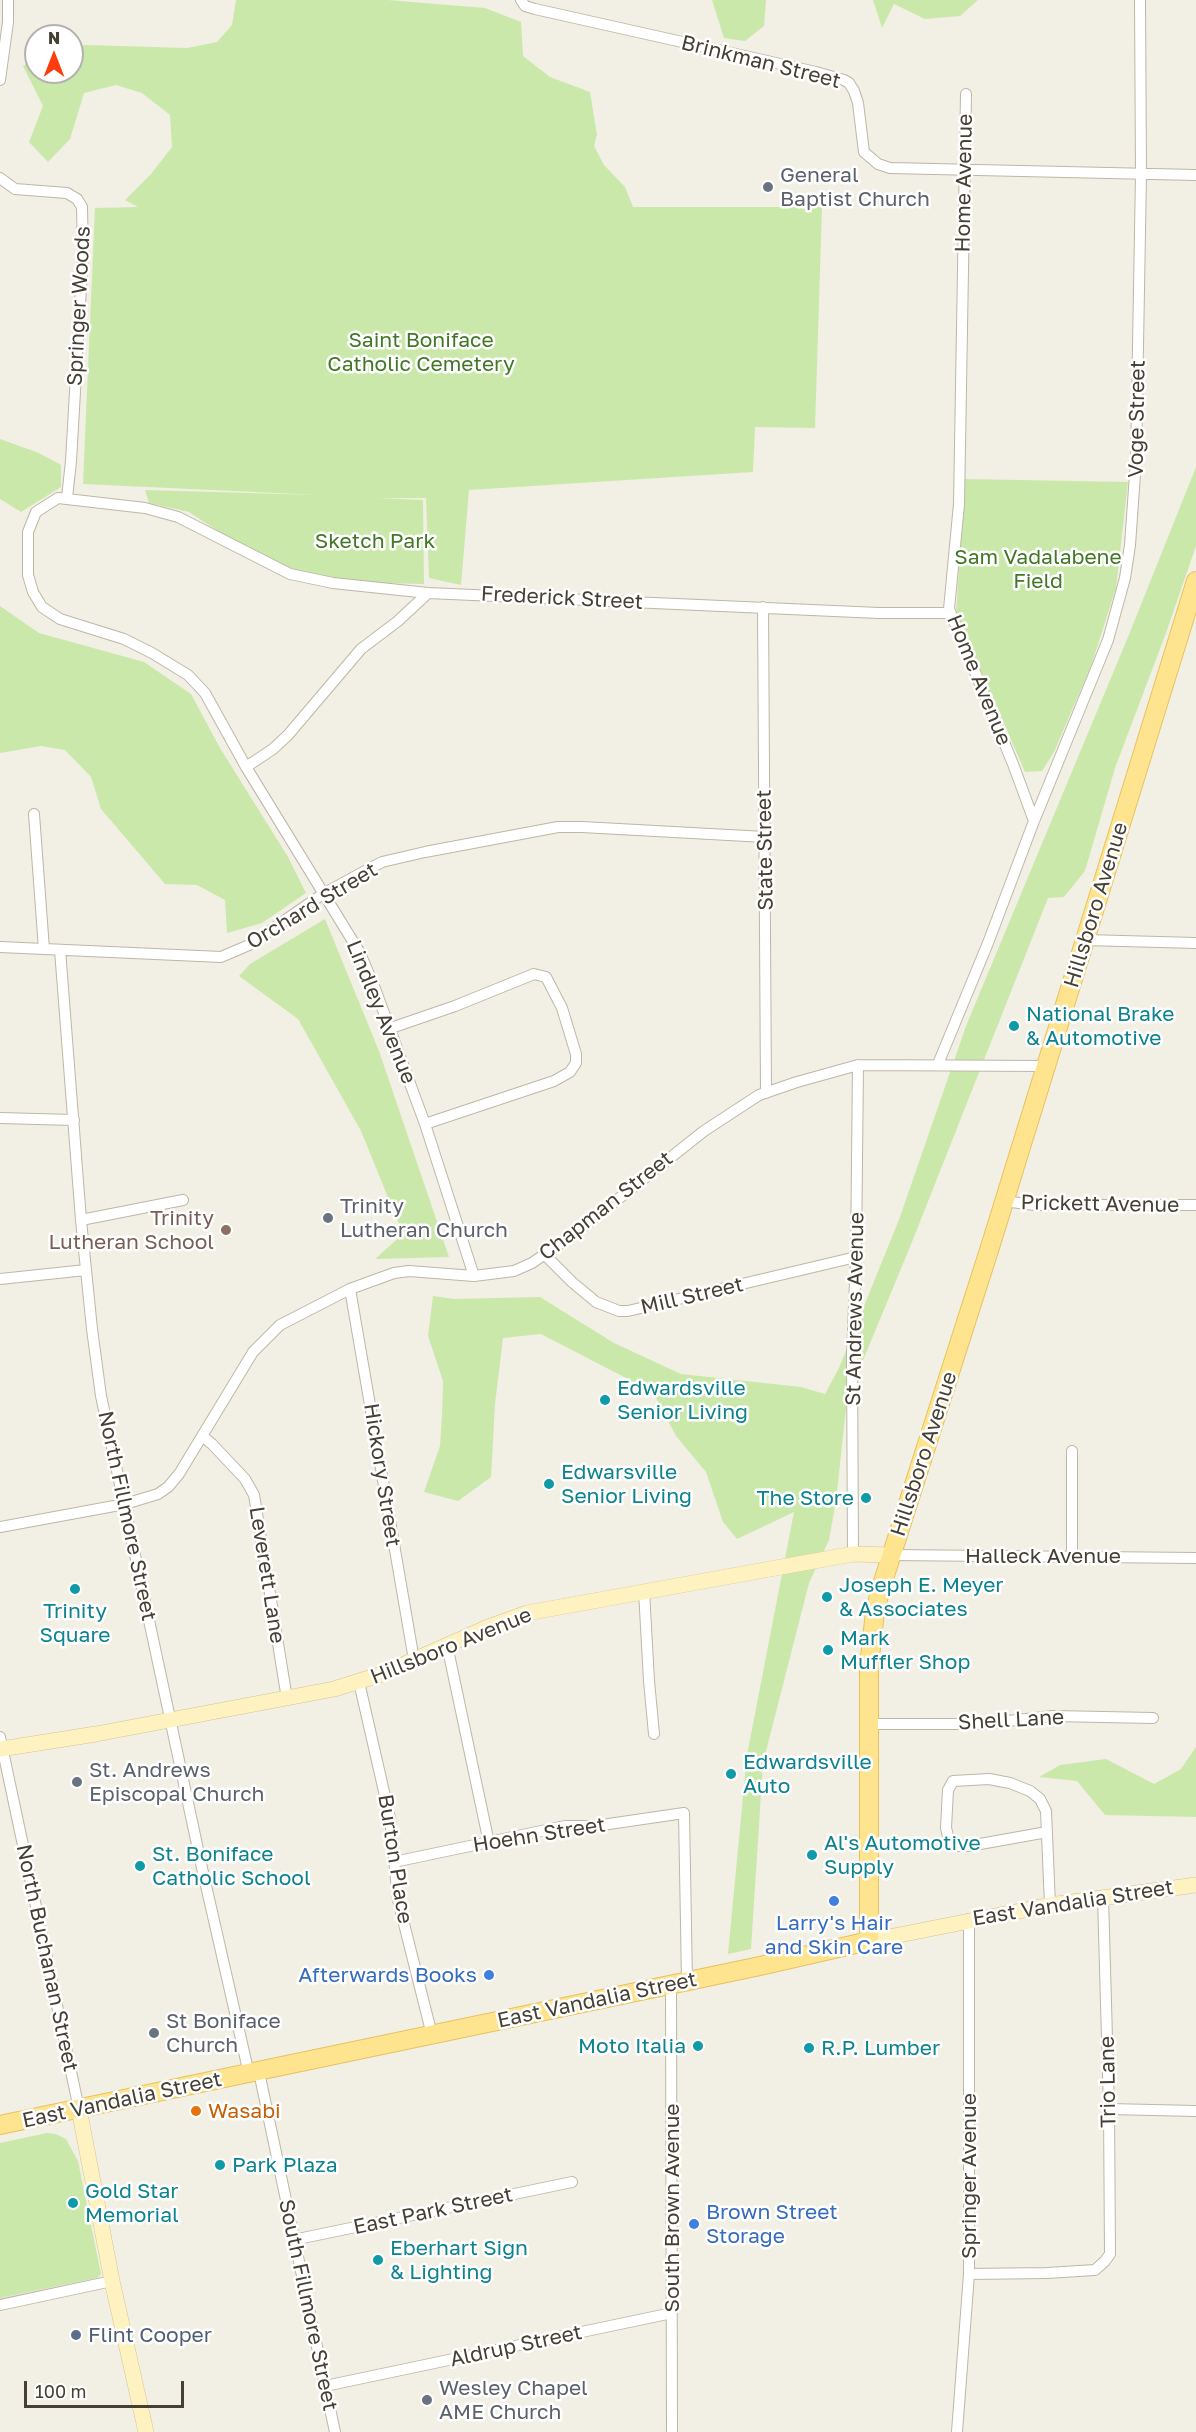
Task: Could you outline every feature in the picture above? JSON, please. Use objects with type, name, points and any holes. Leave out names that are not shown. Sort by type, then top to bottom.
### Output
[{"type":"main road","name":"Hillsboro Avenue","points":[[891,1555],[916,1482],[1196,581]]},
{"type":"main road","points":[[869,1941],[869,1666],[875,1612],[891,1555]]},
{"type":"main road","name":"East Vandalia Street","points":[[0,2125],[869,1941]]},
{"type":"street","points":[[0,80],[8,31],[8,0]]},
{"type":"street","name":"Voge Street","points":[[1034,821],[1095,676],[1112,630],[1125,578],[1133,516],[1136,460],[1142,174],[1140,0]]},
{"type":"street","name":"Brinkman Street","points":[[522,2],[535,9],[844,80],[854,91],[862,148],[869,158],[890,168],[1196,175]]},
{"type":"street","name":"Home Avenue","points":[[966,94],[959,492],[955,555],[948,602],[950,613],[1013,764],[1034,821]]},
{"type":"street","name":"Springer Woods","points":[[0,178],[15,189],[67,193],[77,199],[82,207],[83,253],[67,498]]},
{"type":"street","points":[[58,498],[145,508],[178,517],[270,566],[310,580],[428,593],[399,621],[361,648],[288,735],[273,749],[246,767],[205,693],[188,675],[124,639],[60,619],[49,613],[37,600],[28,575],[26,558],[28,532],[31,520],[41,508],[58,498]]},
{"type":"street","name":"Frederick Street","points":[[428,593],[879,613],[950,613]]},
{"type":"street","name":"State Street","points":[[763,607],[765,1093]]},
{"type":"street","name":"Lindley Avenue","points":[[246,767],[360,953],[425,1124],[474,1276]]},
{"type":"street","points":[[34,814],[44,949]]},
{"type":"street","points":[[938,1064],[1034,821]]},
{"type":"street","name":"Orchard Street","points":[[0,947],[221,957],[234,953],[323,894],[382,862],[425,852],[543,829],[582,826],[765,837]]},
{"type":"street","points":[[1085,940],[1196,943]]},
{"type":"street","name":"North Fillmore Street","points":[[60,950],[81,1220],[100,1387],[171,1721],[254,2073]]},
{"type":"street","points":[[390,1028],[433,1014],[534,974],[546,977],[562,1008],[576,1054],[576,1063],[570,1072],[554,1081],[425,1124]]},
{"type":"street","name":"Chapman Street","points":[[0,1527],[145,1499],[168,1487],[179,1474],[253,1352],[280,1325],[350,1289],[401,1272],[474,1276],[514,1270],[545,1255],[704,1131],[735,1109],[765,1093],[858,1065],[1045,1066]]},
{"type":"street","name":"St Andrews Avenue","points":[[853,1554],[852,1355],[856,1257],[858,1065]]},
{"type":"street","points":[[0,1118],[74,1120]]},
{"type":"street","points":[[81,1220],[183,1200]]},
{"type":"street","name":"Prickett Avenue","points":[[1003,1201],[1035,1205],[1196,1205]]},
{"type":"street","name":"Mill Street","points":[[545,1255],[596,1302],[619,1311],[628,1311],[856,1257]]},
{"type":"street","points":[[0,1279],[86,1270]]},
{"type":"street","name":"Hickory Street","points":[[350,1289],[414,1660]]},
{"type":"street","name":"Leverett Lane","points":[[202,1436],[245,1479],[254,1495],[287,1700]]},
{"type":"street","points":[[1072,1451],[1072,1555]]},
{"type":"street","name":"Hillsboro Avenue","points":[[1,1745],[171,1721],[287,1700],[359,1682],[488,1627],[527,1613],[853,1554],[891,1555]]},
{"type":"street","name":"Halleck Avenue","points":[[891,1555],[1196,1558]]},
{"type":"street","points":[[644,1591],[654,1734]]},
{"type":"street","points":[[447,1645],[489,1843]]},
{"type":"street","name":"Burton Place","points":[[359,1682],[390,1818],[398,1900],[432,2035]]},
{"type":"street","name":"Shell Lane","points":[[868,1724],[975,1724],[1053,1716],[1153,1718]]},
{"type":"street","name":"North Buchanan Street","points":[[1,1745],[79,2109]]},
{"type":"street","points":[[1047,1832],[969,1846],[957,1846],[949,1840],[946,1828],[948,1790],[953,1781],[989,1779],[1010,1782],[1030,1791],[1040,1799],[1046,1810],[1047,1832],[1050,1905]]},
{"type":"street","name":"Hoehn Street","points":[[394,1862],[565,1826],[595,1826],[684,1812]]},
{"type":"street","name":"South Brown Avenue","points":[[672,2432],[672,2313],[684,1812]]},
{"type":"street","name":"East Vandalia Street","points":[[869,1941],[969,1919],[1050,1905],[1196,1885]]},
{"type":"street","name":"Trio Lane","points":[[969,2274],[1095,2270],[1110,2254],[1110,2109],[1103,1897]]},
{"type":"street","name":"Springer Avenue","points":[[957,2432],[969,2274],[969,1919]]},
{"type":"street","name":"South Fillmore Street","points":[[254,2073],[335,2432]]},
{"type":"street","points":[[79,2109],[112,2281],[146,2432]]},
{"type":"street","points":[[1110,2109],[1196,2111]]},
{"type":"street","name":"East Park Street","points":[[293,2240],[572,2182]]},
{"type":"street","points":[[0,2305],[112,2281]]},
{"type":"street","name":"Aldrup Street","points":[[325,2386],[672,2313]]},
{"type":"green space","name":"Saint Boniface Catholic Cemetery","points":[[236,0],[388,0],[485,8],[521,22],[523,56],[550,77],[590,92],[597,135],[594,146],[604,165],[625,187],[633,207],[822,207],[815,428],[755,427],[753,472],[469,490],[461,585],[429,578],[426,498],[378,498],[423,500],[424,584],[378,583],[309,575],[278,563],[224,535],[189,512],[149,503],[145,490],[319,495],[83,484],[95,208],[138,207],[125,200],[151,174],[172,147],[170,115],[142,93],[116,85],[84,93],[70,139],[48,162],[29,142],[43,106],[32,84],[84,84],[84,45],[187,48],[217,42],[232,25]]},
{"type":"green space","points":[[712,0],[766,0],[764,26],[745,41],[724,38]]},
{"type":"green space","points":[[873,0],[978,0],[960,16],[925,19],[894,4],[882,28]]},
{"type":"green space","points":[[0,439],[39,453],[61,465],[61,487],[21,512],[0,499]]},
{"type":"green space","points":[[1196,467],[1196,546],[1115,768],[1085,871],[1064,897],[1048,898],[912,1242],[847,1399],[836,1501],[829,1540],[809,1583],[763,1763],[751,1949],[728,1954],[747,1755],[794,1512],[737,1539],[723,1522],[706,1472],[676,1436],[653,1392],[541,1334],[503,1338],[495,1404],[491,1477],[458,1501],[424,1492],[440,1446],[442,1416],[443,1381],[428,1336],[433,1296],[454,1299],[540,1297],[614,1343],[681,1374],[801,1387],[825,1394],[839,1368],[900,1217],[966,1026]]},
{"type":"green space","name":"Sam Vadalabene Field","points":[[965,479],[1128,482],[1116,588],[1091,666],[1054,752],[1042,771],[1025,772],[956,613]]},
{"type":"green space","points":[[0,606],[39,633],[144,662],[191,694],[220,748],[288,857],[306,893],[262,923],[227,933],[225,900],[197,885],[165,884],[101,809],[91,777],[65,750],[41,746],[0,753]]},
{"type":"green space","points":[[325,919],[379,1051],[449,1257],[375,1259],[403,1234],[361,1131],[298,1019],[239,976],[250,964]]},
{"type":"green space","points":[[1196,1747],[1196,1817],[1105,1815],[1077,1781],[1039,1777],[1060,1765],[1106,1759],[1154,1784],[1181,1769]]},
{"type":"green space","points":[[47,2133],[66,2139],[78,2161],[101,2274],[97,2278],[0,2298],[0,2143]]},
{"type":"place","name":"General Baptist Church","points":[[768,187]]},
{"type":"place","name":"National Brake & Automotive","points":[[1014,1026]]},
{"type":"place","name":"Trinity Lutheran Church","points":[[328,1218]]},
{"type":"place","name":"Trinity Lutheran School","points":[[226,1230]]},
{"type":"place","name":"Edwardsville Senior Living","points":[[605,1400]]},
{"type":"place","name":"Edwarsville Senior Living","points":[[549,1484]]},
{"type":"place","name":"The Store","points":[[866,1498]]},
{"type":"place","name":"Trinity Square","points":[[75,1589]]},
{"type":"place","name":"Joseph E. Meyer & Associates","points":[[827,1597]]},
{"type":"place","name":"Mark Muffler Shop","points":[[828,1650]]},
{"type":"place","name":"Edwardsville Auto","points":[[731,1774]]},
{"type":"place","name":"St. Andrews Episcopal Church","points":[[77,1782]]},
{"type":"place","name":"Al's Automotive Supply","points":[[812,1855]]},
{"type":"place","name":"St. Boniface Catholic School","points":[[140,1866]]},
{"type":"place","name":"Larry's Hair and Skin Care","points":[[834,1901]]},
{"type":"place","name":"Afterwards Books","points":[[489,1975]]},
{"type":"place","name":"St Boniface Church","points":[[154,2033]]},
{"type":"place","name":"Moto Italia","points":[[698,2046]]},
{"type":"place","name":"R.P. Lumber","points":[[809,2048]]},
{"type":"place","name":"Wasabi","points":[[196,2111]]},
{"type":"place","name":"Park Plaza","points":[[220,2165]]},
{"type":"place","name":"Gold Star Memorial","points":[[73,2203]]},
{"type":"place","name":"Brown Street Storage","points":[[694,2224]]},
{"type":"place","name":"Eberhart Sign & Lighting","points":[[378,2260]]},
{"type":"place","name":"Flint Cooper","points":[[76,2335]]},
{"type":"place","name":"Wesley Chapel AME Church","points":[[427,2400]]},
{"type":"park label","name":"Sketch Park","points":[[375,541]]}]
